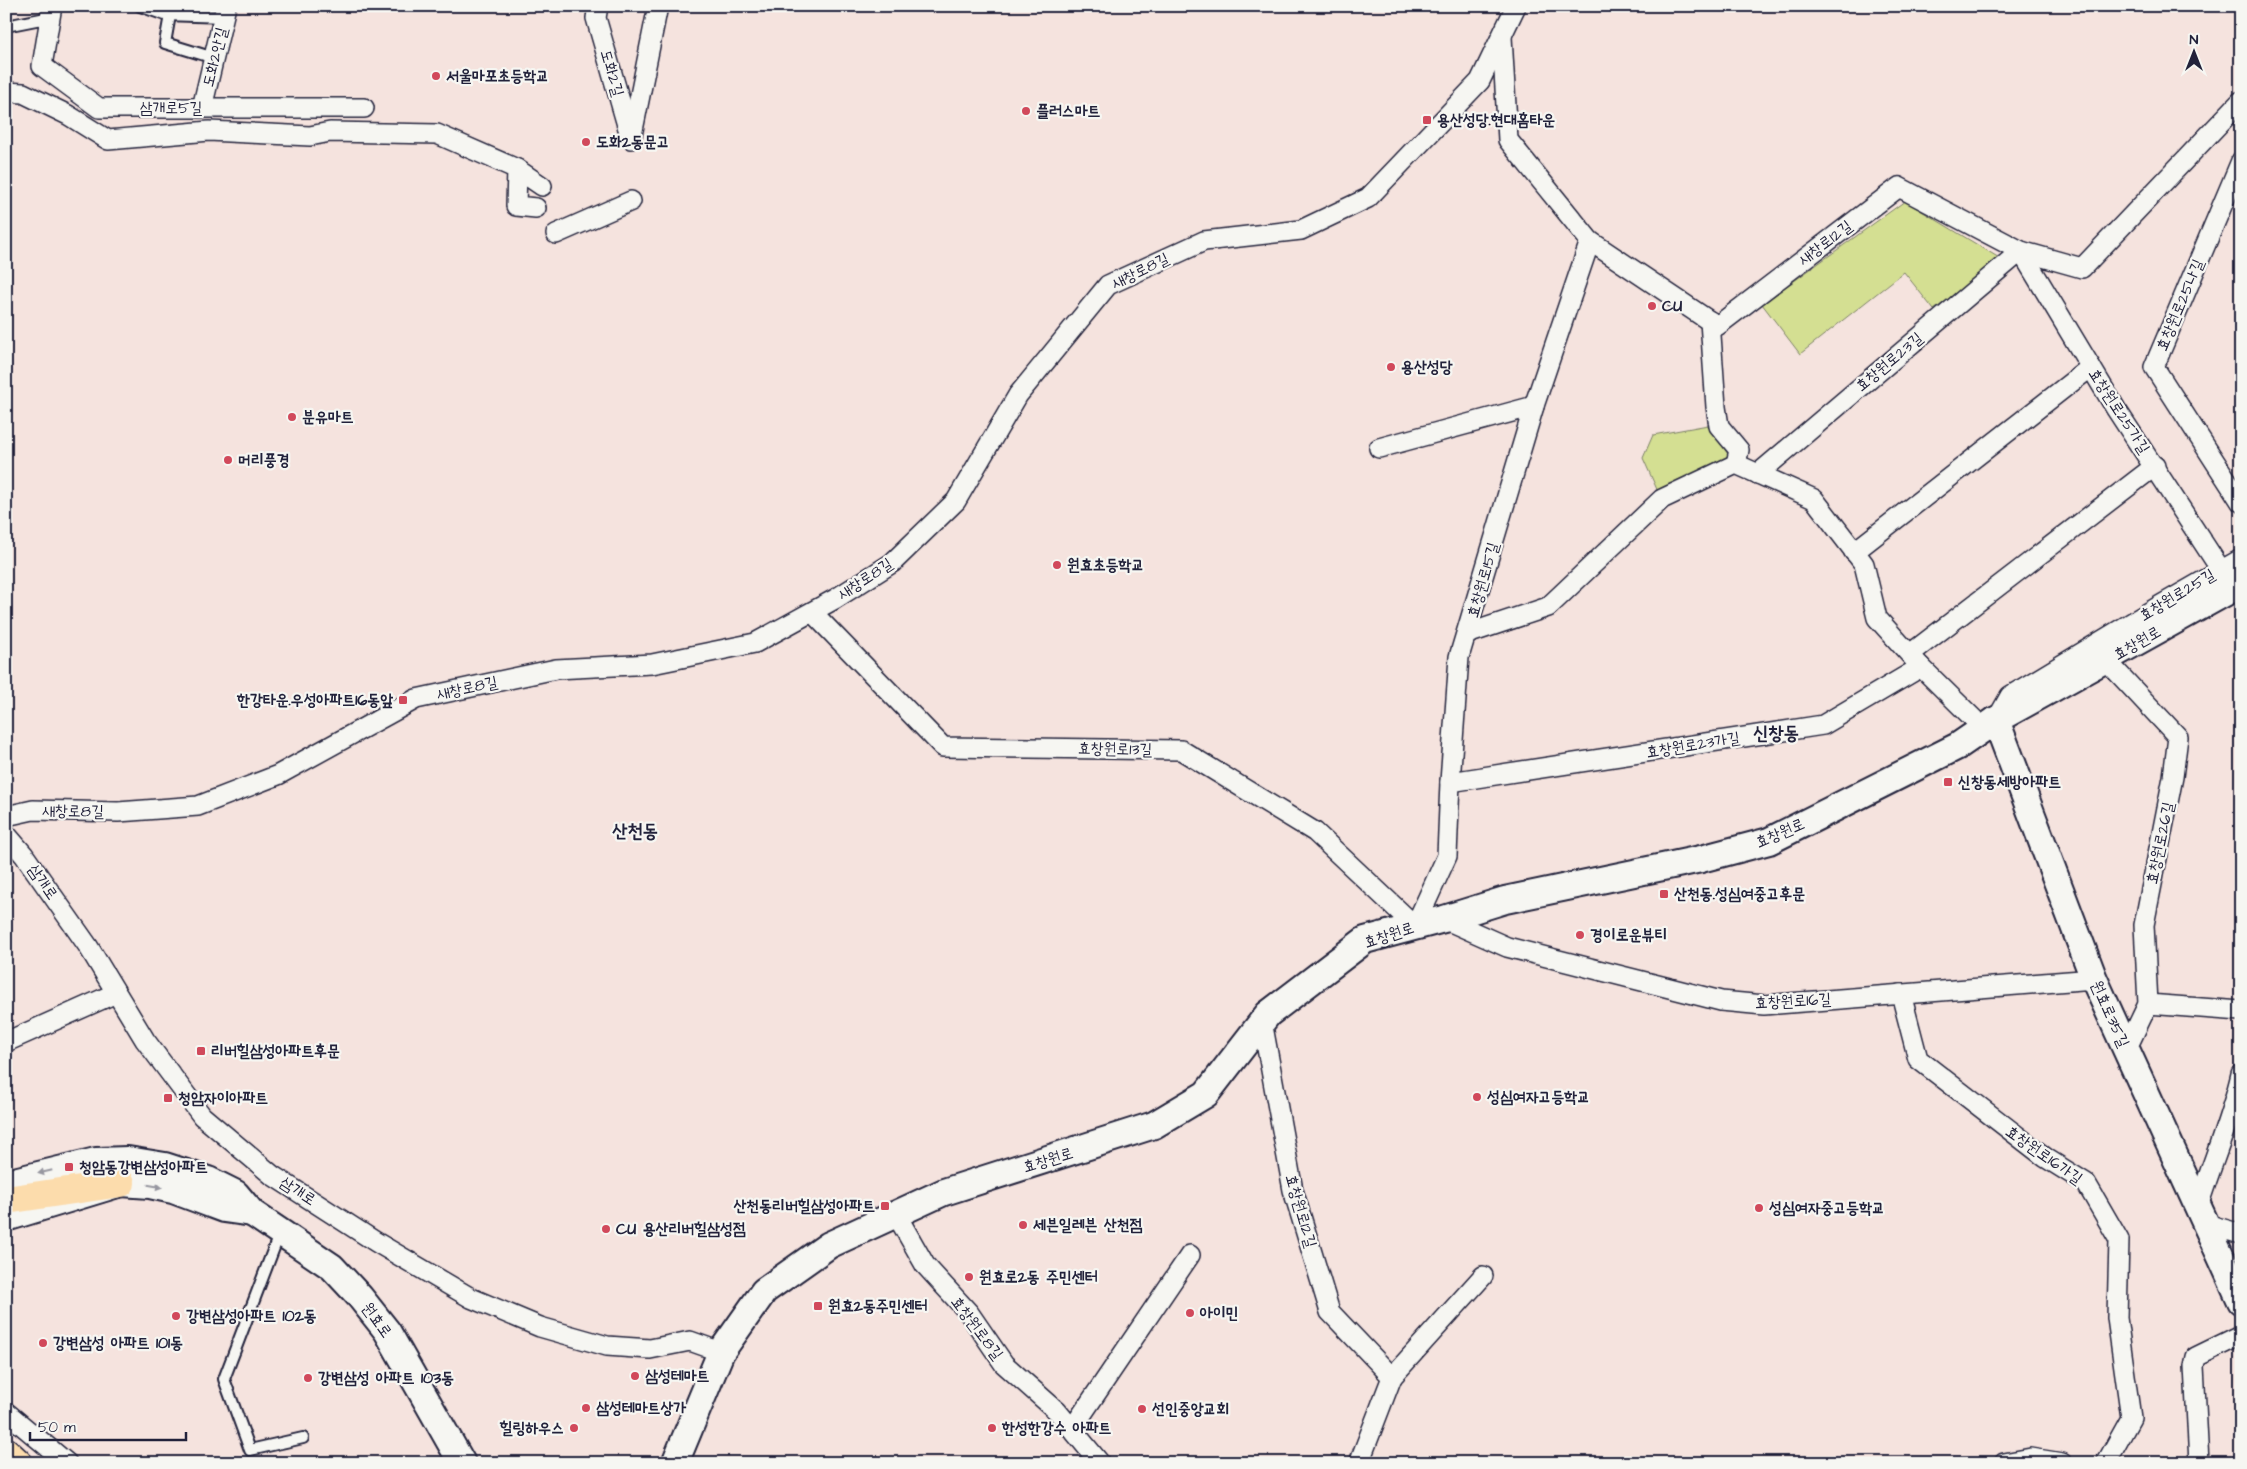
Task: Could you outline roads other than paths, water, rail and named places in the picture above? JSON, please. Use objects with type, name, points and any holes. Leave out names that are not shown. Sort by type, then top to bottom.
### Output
[{"type":"highway","points":[[6,1200],[122,1183]]},
{"type":"highway","points":[[6,1452],[18,1463]]},
{"type":"street","name":"도화2길","points":[[598,6],[596,18],[631,138],[658,6]]},
{"type":"street","name":"새창로8길","points":[[6,816],[33,810],[118,812],[198,806],[278,775],[416,699],[556,669],[652,664],[755,643],[812,612],[892,563],[956,502],[1018,395],[1108,285],[1204,242],[1301,230],[1368,198],[1480,81],[1516,6]]},
{"type":"street","name":"삼개로5길","points":[[52,11],[42,66],[99,108],[364,108]]},
{"type":"street","name":"도화2안길","points":[[202,108],[225,12]]},
{"type":"street","points":[[1502,35],[1508,140],[1590,241],[1710,321],[1718,416],[1720,426],[1739,450],[1736,464]]},
{"type":"street","points":[[6,92],[23,93],[68,115],[108,140],[209,131],[310,136],[330,132],[437,134],[517,169],[542,186]]},
{"type":"street","name":"새창로12길","points":[[1710,321],[1717,326],[1899,186],[2021,251],[2082,268],[2241,101]]},
{"type":"street","name":"효창원로25나길","points":[[2239,491],[2154,367],[2241,161]]},
{"type":"street","points":[[517,169],[516,206],[536,208]]},
{"type":"street","points":[[556,234],[631,202]]},
{"type":"street","name":"효창원로15길","points":[[1416,926],[1447,856],[1459,657],[1534,406],[1590,241]]},
{"type":"street","name":"효창원로25가길","points":[[2021,251],[2091,367],[2155,466],[2231,577]]},
{"type":"street","name":"효창원로23길","points":[[1758,474],[2021,251]]},
{"type":"street","points":[[1854,552],[2091,367]]},
{"type":"street","points":[[1379,448],[1534,406]]},
{"type":"street","points":[[1467,634],[1548,607],[1662,499],[1736,464],[1814,499],[1864,564],[1877,618],[1915,661],[1990,724]]},
{"type":"street","points":[[1915,661],[2155,466]]},
{"type":"street","name":"효창원로25길","points":[[1990,724],[2010,696],[2231,577],[2241,560]]},
{"type":"street","name":"효창원로","points":[[675,1463],[721,1352],[764,1291],[829,1246],[944,1192],[1154,1125],[1206,1094],[1268,1014],[1365,940],[1444,919],[1505,900],[1701,859],[1769,841],[1958,746],[1990,724],[2106,660],[2231,577]]},
{"type":"street","name":"효창원로13길","points":[[812,612],[943,747],[1181,750],[1315,832],[1416,926]]},
{"type":"street","name":"효창원로26길","points":[[2106,660],[2178,737],[2174,777],[2144,925],[2148,1004],[2126,1050]]},
{"type":"street","name":"효창원로23가길","points":[[1450,782],[1823,725],[1915,661]]},
{"type":"street","name":"원효로35길","points":[[1990,724],[2094,979],[2241,1300]]},
{"type":"street","name":"삼개로","points":[[6,834],[24,855],[88,946],[145,1040],[202,1116],[272,1175],[376,1242],[470,1298],[540,1327],[607,1346],[650,1350],[690,1342],[721,1352]]},
{"type":"street","name":"효창원로16길","points":[[1444,919],[1507,947],[1721,1001],[1764,1005],[2094,979]]},
{"type":"street","points":[[6,1042],[116,993]]},
{"type":"street","name":"효창원로16가길","points":[[1901,994],[1918,1060],[2046,1158],[2086,1183],[2119,1240],[2117,1318],[2131,1418],[2106,1463]]},
{"type":"street","points":[[2148,1004],[2241,1011]]},
{"type":"street","name":"효창원로12길","points":[[1262,1020],[1292,1190],[1330,1312],[1392,1377]]},
{"type":"street","points":[[2241,1074],[2235,1102],[2202,1215],[2241,1234]]},
{"type":"street","name":"원효로","points":[[6,1183],[96,1161],[128,1160],[165,1166],[208,1180],[236,1194],[252,1213],[332,1267],[360,1297],[387,1331],[462,1463]]},
{"type":"street","name":"원효로","points":[[6,1218],[122,1183],[150,1185],[174,1190],[224,1209],[252,1213]]},
{"type":"street","name":"효창원로8길","points":[[896,1214],[925,1265],[969,1313],[1004,1364],[1057,1411],[1100,1463]]},
{"type":"street","points":[[1072,1429],[1190,1255]]},
{"type":"street","points":[[1359,1463],[1392,1377],[1483,1276]]},
{"type":"street","points":[[2199,1463],[2194,1366],[2196,1357],[2241,1335]]},
{"type":"street","points":[[6,1412],[67,1463]]},
{"type":"street","points":[[2004,1463],[2031,1458],[2062,1463]]},
{"type":"lane","points":[[140,6],[170,15],[225,12]]},
{"type":"lane","name":"삼개로5길","points":[[6,26],[52,11]]},
{"type":"lane","points":[[170,15],[166,43],[214,58]]},
{"type":"lane","points":[[280,1231],[224,1379],[250,1450],[302,1438]]},
{"type":"place","name":"서울마포초등학교","points":[[436,76]]},
{"type":"place","name":"플러스마트","points":[[1026,111]]},
{"type":"place","name":"용산성당.현대홈타운","points":[[1427,120]]},
{"type":"place","name":"도화2동문고","points":[[586,142]]},
{"type":"place","name":"CU","points":[[1652,306]]},
{"type":"place","name":"용산성당","points":[[1391,367]]},
{"type":"place","name":"분유마트","points":[[292,417]]},
{"type":"place","name":"머리풍경","points":[[228,460]]},
{"type":"place","name":"원효초등학교","points":[[1057,565]]},
{"type":"place","name":"한강타운.우성아파트16동앞","points":[[403,700]]},
{"type":"place","name":"신창동세방아파트","points":[[1948,782]]},
{"type":"place","name":"산천동.성심여중고후문","points":[[1664,894]]},
{"type":"place","name":"경이로운뷰티","points":[[1580,935]]},
{"type":"place","name":"리버힐삼성아파트후문","points":[[201,1051]]},
{"type":"place","name":"성심여자고등학교","points":[[1477,1097]]},
{"type":"place","name":"청암자이아파트","points":[[168,1098]]},
{"type":"place","name":"청암동강변삼성아파트","points":[[69,1167]]},
{"type":"place","name":"산천동리버힐삼성아파트","points":[[885,1206]]},
{"type":"place","name":"성심여자중고등학교","points":[[1759,1208]]},
{"type":"place","name":"세븐일레븐 산천점","points":[[1023,1225]]},
{"type":"place","name":"CU 용산리버힐삼성점","points":[[606,1229]]},
{"type":"place","name":"원효로2동 주민센터","points":[[969,1277]]},
{"type":"place","name":"원효2동주민센터","points":[[818,1306]]},
{"type":"place","name":"아이민","points":[[1190,1313]]},
{"type":"place","name":"강변삼성아파트 102동","points":[[176,1316]]},
{"type":"place","name":"강변삼성 아파트 101동","points":[[43,1343]]},
{"type":"place","name":"삼성테마트","points":[[635,1376]]},
{"type":"place","name":"강변삼성 아파트 103동","points":[[308,1378]]},
{"type":"place","name":"삼성테마트상가","points":[[586,1408]]},
{"type":"place","name":"선인중앙교회","points":[[1142,1409]]},
{"type":"place","name":"힐링하우스","points":[[574,1428]]},
{"type":"place","name":"한성한강수 아파트","points":[[992,1428]]},
{"type":"district","name":"신창동","points":[[1776,733]]},
{"type":"district","name":"산천동","points":[[635,831]]}]
